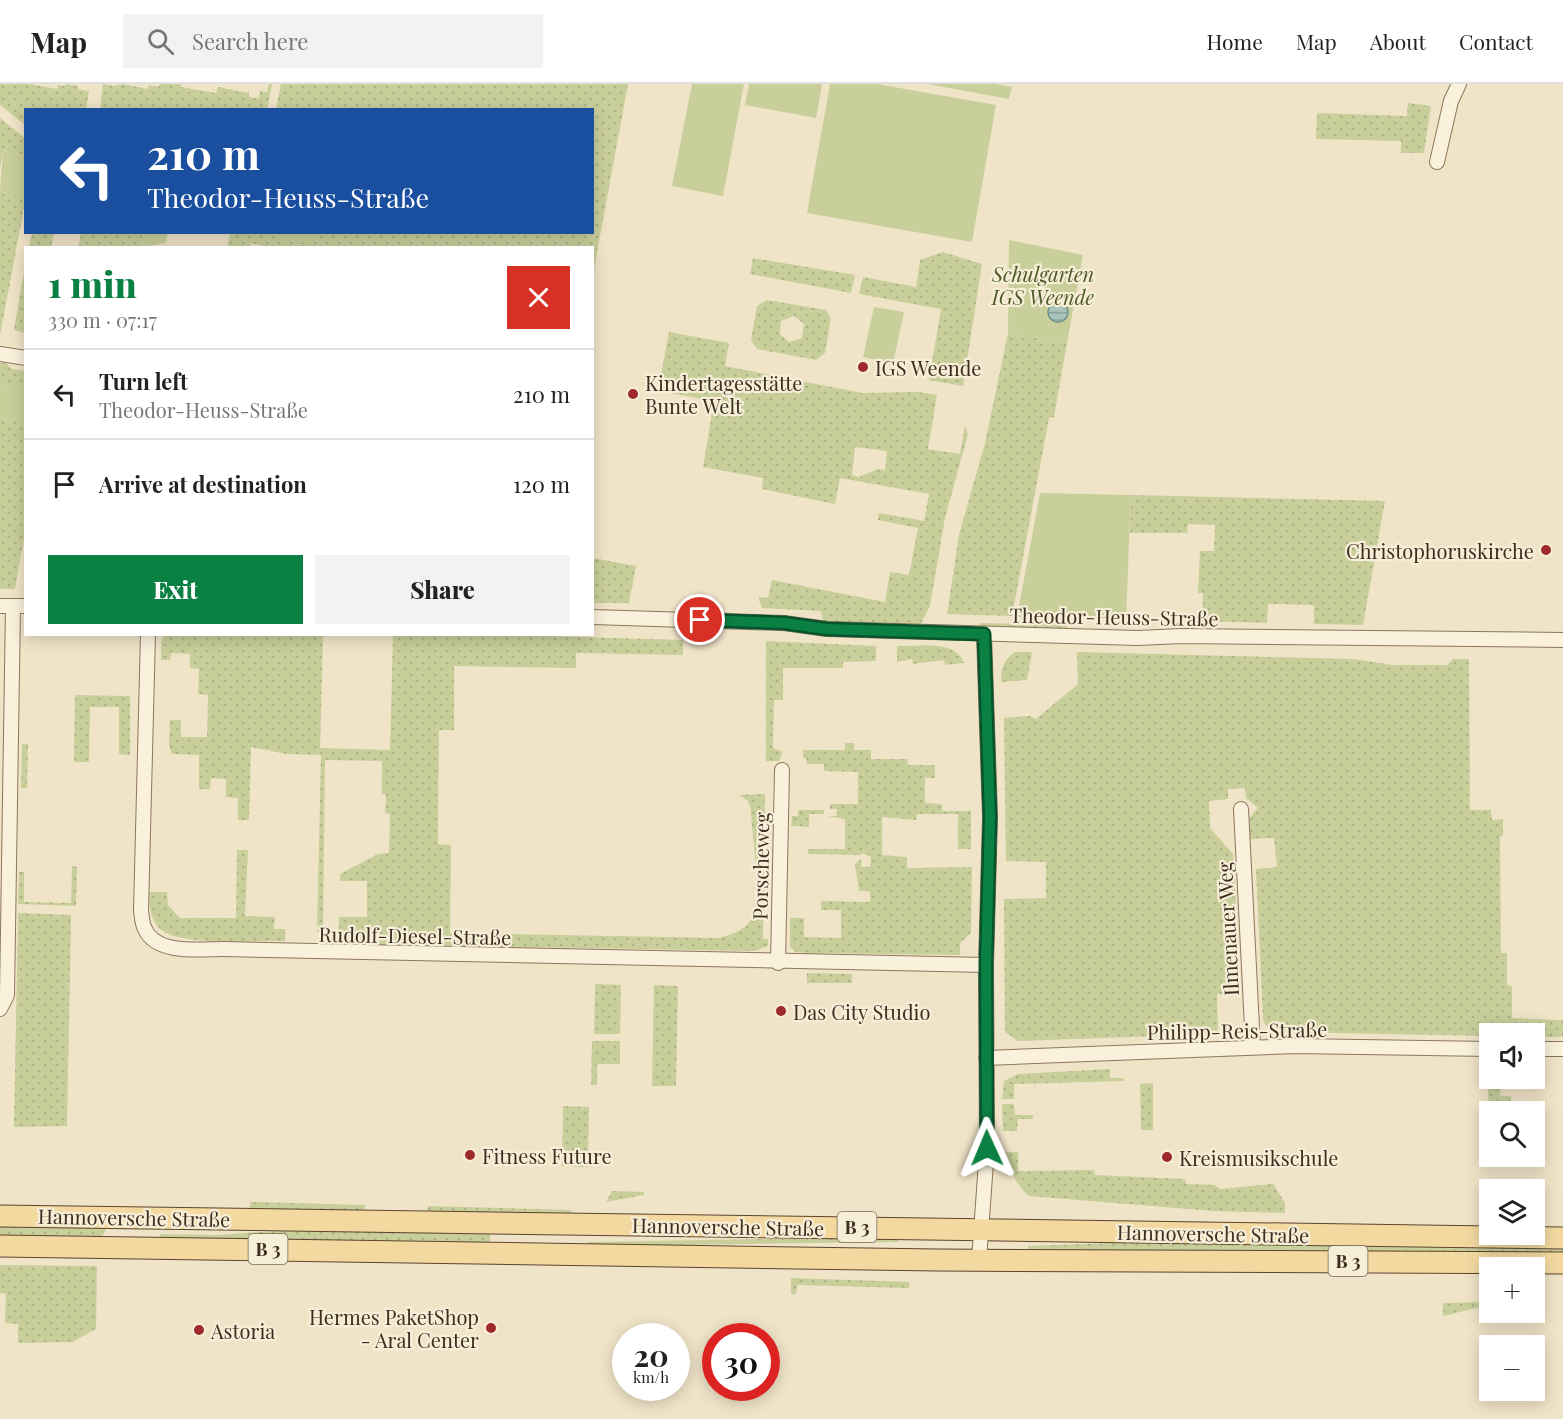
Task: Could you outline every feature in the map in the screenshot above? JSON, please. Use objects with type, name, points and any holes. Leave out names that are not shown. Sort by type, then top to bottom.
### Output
[{"type":"main road","name":"Hannoversche Straße","points":[[0,1216],[986,1228],[1563,1238]]},
{"type":"main road","name":"Hannoversche Straße","points":[[0,1246],[984,1260],[1563,1263]]},
{"type":"street","points":[[1437,162],[1455,88]]},
{"type":"street","points":[[0,354],[24,358]]},
{"type":"street","points":[[0,1009],[7,995],[5,773],[13,606]]},
{"type":"street","name":"Theodor-Heuss-Straße","points":[[594,617],[784,623],[827,629],[1138,638],[1182,636],[1563,640]]},
{"type":"street","points":[[984,634],[990,817],[986,965],[987,1148],[992,1167],[984,1260]]},
{"type":"street","name":"Rudolf-Diesel-Straße","points":[[148,636],[141,911],[145,930],[156,942],[173,948],[778,963],[986,965]]},
{"type":"street","name":"Porscheweg","points":[[778,963],[782,770]]},
{"type":"street","name":"Ilmenauer Weg","points":[[1241,809],[1253,1047]]},
{"type":"street","name":"Philipp-Reis-Straße","points":[[986,1058],[1253,1047],[1479,1049]]},
{"type":"street","points":[[1545,1049],[1563,1049]]},
{"type":"green space","points":[[0,84],[30,84],[57,89],[58,85],[65,86],[66,84],[89,91],[86,108],[24,108],[24,124],[0,105]]},
{"type":"green space","points":[[103,84],[114,86],[123,84],[148,89],[149,85],[159,87],[160,84],[181,84],[181,87],[216,93],[218,87],[249,93],[249,97],[259,99],[260,91],[267,92],[269,84],[272,84],[267,108],[100,108]]},
{"type":"green space","points":[[281,84],[628,84],[594,269],[594,246],[264,246],[251,243],[250,246],[227,246],[230,234],[594,234],[594,108],[276,108]]},
{"type":"green space","points":[[692,84],[744,84],[723,196],[672,186]]},
{"type":"green space","points":[[749,84],[822,84],[816,118],[745,105]]},
{"type":"green space","points":[[830,84],[877,84],[996,105],[972,242],[807,213]]},
{"type":"green space","points":[[927,84],[995,84],[1012,87],[1009,99]]},
{"type":"green space","points":[[1408,103],[1431,106],[1424,153],[1401,153],[1401,141],[1316,139],[1317,113],[1407,116]]},
{"type":"green space","points":[[0,118],[24,137],[24,155],[3,151],[0,169]]},
{"type":"green space","points":[[3,151],[24,155],[24,198],[0,191]]},
{"type":"green space","points":[[0,191],[24,197],[24,209],[0,335]]},
{"type":"green space","points":[[32,234],[54,234],[51,246],[29,246]]},
{"type":"green space","points":[[81,234],[144,234],[142,246],[78,246]]},
{"type":"green space","points":[[144,234],[168,234],[166,243],[142,246]]},
{"type":"green space","points":[[262,234],[315,234],[313,245]]},
{"type":"green space","name":"Schulgarten IGS Weende","points":[[1009,240],[1083,255],[1067,343],[1008,333]]},
{"type":"green space","points":[[943,252],[982,264],[963,386],[929,380],[941,309],[859,294],[863,277],[916,287],[920,260]]},
{"type":"green space","points":[[753,258],[855,275],[851,293],[750,274]]},
{"type":"green space","points":[[24,272],[24,333],[14,330]]},
{"type":"green space","points":[[767,300],[826,310],[831,318],[825,353],[816,360],[757,349],[751,340],[757,306]],"holes":[[[794,316],[804,324],[802,338],[789,342],[780,334],[781,321]]]},
{"type":"green space","points":[[874,307],[904,312],[893,364],[863,357]]},
{"type":"green space","points":[[669,332],[729,343],[725,366],[862,393],[918,392],[937,395],[928,449],[960,454],[965,426],[968,434],[945,518],[930,606],[920,625],[823,622],[821,611],[762,608],[758,597],[768,598],[772,580],[885,602],[890,572],[909,575],[918,528],[878,520],[879,513],[924,521],[929,494],[840,478],[835,504],[762,489],[763,478],[703,467],[714,401],[658,391]],"holes":[[[855,447],[887,451],[885,470],[877,469],[859,477],[852,475]]]},
{"type":"green space","points":[[1008,333],[1067,343],[1054,417],[1049,418],[1012,616],[947,614],[959,535],[985,443]]},
{"type":"green space","points":[[0,363],[6,363],[12,369],[24,371],[24,389],[0,383]]},
{"type":"green space","points":[[0,383],[24,389],[24,423],[0,417]]},
{"type":"green space","points":[[0,417],[24,423],[24,538],[15,589],[0,589]]},
{"type":"green space","points":[[1040,493],[1131,495],[1126,618],[1017,617]]},
{"type":"green space","points":[[1131,495],[1385,501],[1363,625],[1314,624],[1314,605],[1268,604],[1267,623],[1202,621],[1203,593],[1198,593],[1200,551],[1214,551],[1215,525],[1188,524],[1187,533],[1130,533]]},
{"type":"green space","points":[[594,558],[636,566],[629,603],[594,603]]},
{"type":"green space","points":[[980,623],[1067,625],[1067,628],[980,627]]},
{"type":"green space","points":[[164,636],[323,636],[320,748],[390,750],[393,636],[540,636],[683,640],[683,655],[576,653],[576,668],[454,666],[454,730],[439,730],[438,844],[451,845],[450,933],[720,938],[737,932],[746,926],[752,917],[757,889],[751,810],[748,801],[739,795],[765,794],[763,939],[768,939],[768,946],[755,951],[339,944],[339,917],[367,917],[367,881],[340,881],[340,874],[378,854],[389,853],[390,814],[385,813],[386,795],[382,794],[382,761],[325,760],[323,932],[317,932],[321,755],[286,754],[251,747],[249,820],[238,820],[238,798],[226,797],[226,779],[211,778],[210,789],[199,789],[199,755],[172,754],[169,745],[170,720],[181,720],[181,737],[207,737],[208,695],[198,694],[199,669],[190,668],[190,654],[171,653],[170,660],[161,660],[161,642]]},
{"type":"green space","points":[[766,641],[876,646],[876,661],[843,662],[843,668],[783,668],[783,700],[774,700],[773,748],[783,752],[779,761],[766,761]]},
{"type":"green space","points":[[897,646],[945,647],[960,655],[964,663],[946,665],[943,660],[913,664],[912,659],[897,662]]},
{"type":"green space","points":[[1015,652],[1032,652],[1027,680],[1001,682],[1004,665]]},
{"type":"green space","points":[[1077,652],[1353,659],[1393,665],[1447,665],[1453,659],[1469,659],[1470,810],[1491,810],[1492,820],[1503,819],[1503,836],[1500,837],[1501,953],[1507,953],[1507,985],[1512,986],[1512,1018],[1563,1020],[1563,1037],[1545,1037],[1545,1023],[1479,1023],[1479,1036],[1279,1032],[1267,1027],[1263,1020],[1256,869],[1277,867],[1274,838],[1250,839],[1250,817],[1258,808],[1246,798],[1245,788],[1228,789],[1228,799],[1209,801],[1210,828],[1233,854],[1237,919],[1231,919],[1234,993],[1217,994],[1218,1034],[1018,1041],[1005,1032],[1004,899],[1046,898],[1046,862],[1006,861],[1004,718],[1030,716],[1036,719],[1078,684]]},
{"type":"green space","points":[[75,695],[130,696],[130,755],[119,754],[119,707],[90,707],[89,762],[74,762]]},
{"type":"green space","points":[[845,743],[854,743],[854,750],[871,750],[871,759],[907,759],[908,765],[935,765],[935,778],[925,778],[925,803],[942,804],[942,811],[971,811],[971,849],[958,849],[958,814],[917,814],[916,820],[882,817],[882,855],[907,857],[907,868],[972,867],[971,933],[960,943],[960,955],[807,953],[796,952],[790,947],[790,918],[804,918],[804,937],[841,938],[841,910],[821,910],[821,901],[870,902],[870,891],[859,891],[855,864],[861,859],[861,867],[870,867],[871,857],[863,853],[860,855],[808,854],[808,849],[845,849],[845,819],[827,816],[837,816],[837,809],[830,809],[830,804],[858,804],[858,772],[824,771],[824,764],[807,764],[806,758],[803,758],[803,750],[845,750]]},
{"type":"green space","points":[[22,744],[28,744],[27,788],[21,788]]},
{"type":"green space","points":[[798,810],[824,810],[824,814],[809,814],[809,827],[791,826],[792,816],[798,816]]},
{"type":"green space","points":[[237,850],[248,850],[245,916],[275,917],[274,929],[285,929],[285,941],[199,940],[168,934],[159,928],[152,915],[149,892],[167,892],[168,905],[180,918],[236,918]]},
{"type":"green space","points":[[72,866],[77,867],[76,906],[18,904],[19,872],[24,872],[24,902],[71,903]]},
{"type":"green space","points":[[18,913],[71,915],[67,1126],[14,1127]]},
{"type":"green space","points":[[807,973],[852,974],[852,983],[807,983]]},
{"type":"green space","points":[[595,984],[621,985],[620,1034],[594,1034]]},
{"type":"green space","points":[[654,985],[678,986],[676,1086],[652,1086]]},
{"type":"green space","points":[[592,1041],[620,1041],[620,1064],[597,1064],[597,1085],[591,1085]]},
{"type":"green space","points":[[1110,1069],[1110,1078],[1124,1078],[1124,1081],[1014,1084],[1014,1099],[1002,1099],[1004,1081],[1018,1074]]},
{"type":"green space","points":[[1153,1083],[1153,1130],[1141,1130],[1140,1084]]},
{"type":"green space","points":[[1488,1089],[1500,1089],[1500,1096],[1511,1096],[1511,1101],[1488,1101]]},
{"type":"green space","points":[[1002,1104],[1014,1104],[1015,1115],[1033,1115],[1033,1119],[1018,1119],[1017,1131],[1003,1131]]},
{"type":"green space","points":[[563,1106],[589,1107],[588,1167],[562,1166]]},
{"type":"green space","points":[[1006,1152],[1018,1152],[1018,1171],[1094,1170],[1095,1175],[1185,1179],[1186,1184],[1215,1185],[1220,1189],[1273,1184],[1285,1203],[1285,1213],[1213,1211],[1029,1196],[1014,1176]]},
{"type":"green space","points":[[612,1191],[644,1192],[644,1195],[606,1202]]},
{"type":"green space","points":[[250,1202],[365,1205],[364,1211],[250,1209]]},
{"type":"green space","points":[[428,1206],[571,1210],[572,1213],[570,1215],[427,1212]]},
{"type":"green space","points":[[0,1225],[108,1226],[101,1238],[0,1237]]},
{"type":"green space","points":[[316,1228],[490,1232],[490,1244],[160,1238],[160,1234],[219,1235]]},
{"type":"green space","points":[[898,1239],[898,1242],[587,1246],[587,1242]]},
{"type":"green space","points":[[1141,1242],[1563,1246],[1563,1252],[1028,1250],[1028,1246]]},
{"type":"green space","points":[[0,1265],[97,1266],[96,1329],[72,1342],[18,1343],[18,1324],[5,1323],[6,1294],[0,1293]]},
{"type":"green space","points":[[791,1278],[909,1282],[909,1288],[797,1285],[796,1294],[791,1294]]},
{"type":"green space","points":[[1479,1302],[1479,1307],[1443,1316],[1443,1303]]},
{"type":"water","points":[[1058,302],[1065,305],[1068,312],[1065,319],[1058,322],[1051,319],[1048,312],[1051,305]]},
{"type":"place","name":"IGS Weende","points":[[863,367]]},
{"type":"place","name":"Kindertagesstätte Bunte Welt","points":[[633,394]]},
{"type":"place","name":"Christophoruskirche","points":[[1546,550]]},
{"type":"place","name":"Das City Studio","points":[[781,1011]]},
{"type":"place","name":"Fitness Future","points":[[470,1155]]},
{"type":"place","name":"Kreismusikschule","points":[[1167,1157]]},
{"type":"place","name":"Hermes PaketShop - Aral Center","points":[[491,1328]]},
{"type":"place","name":"Astoria","points":[[199,1330]]},
{"type":"route","points":[[700,620],[784,623],[827,629],[984,634],[990,765],[986,965],[987,1148]]}]
